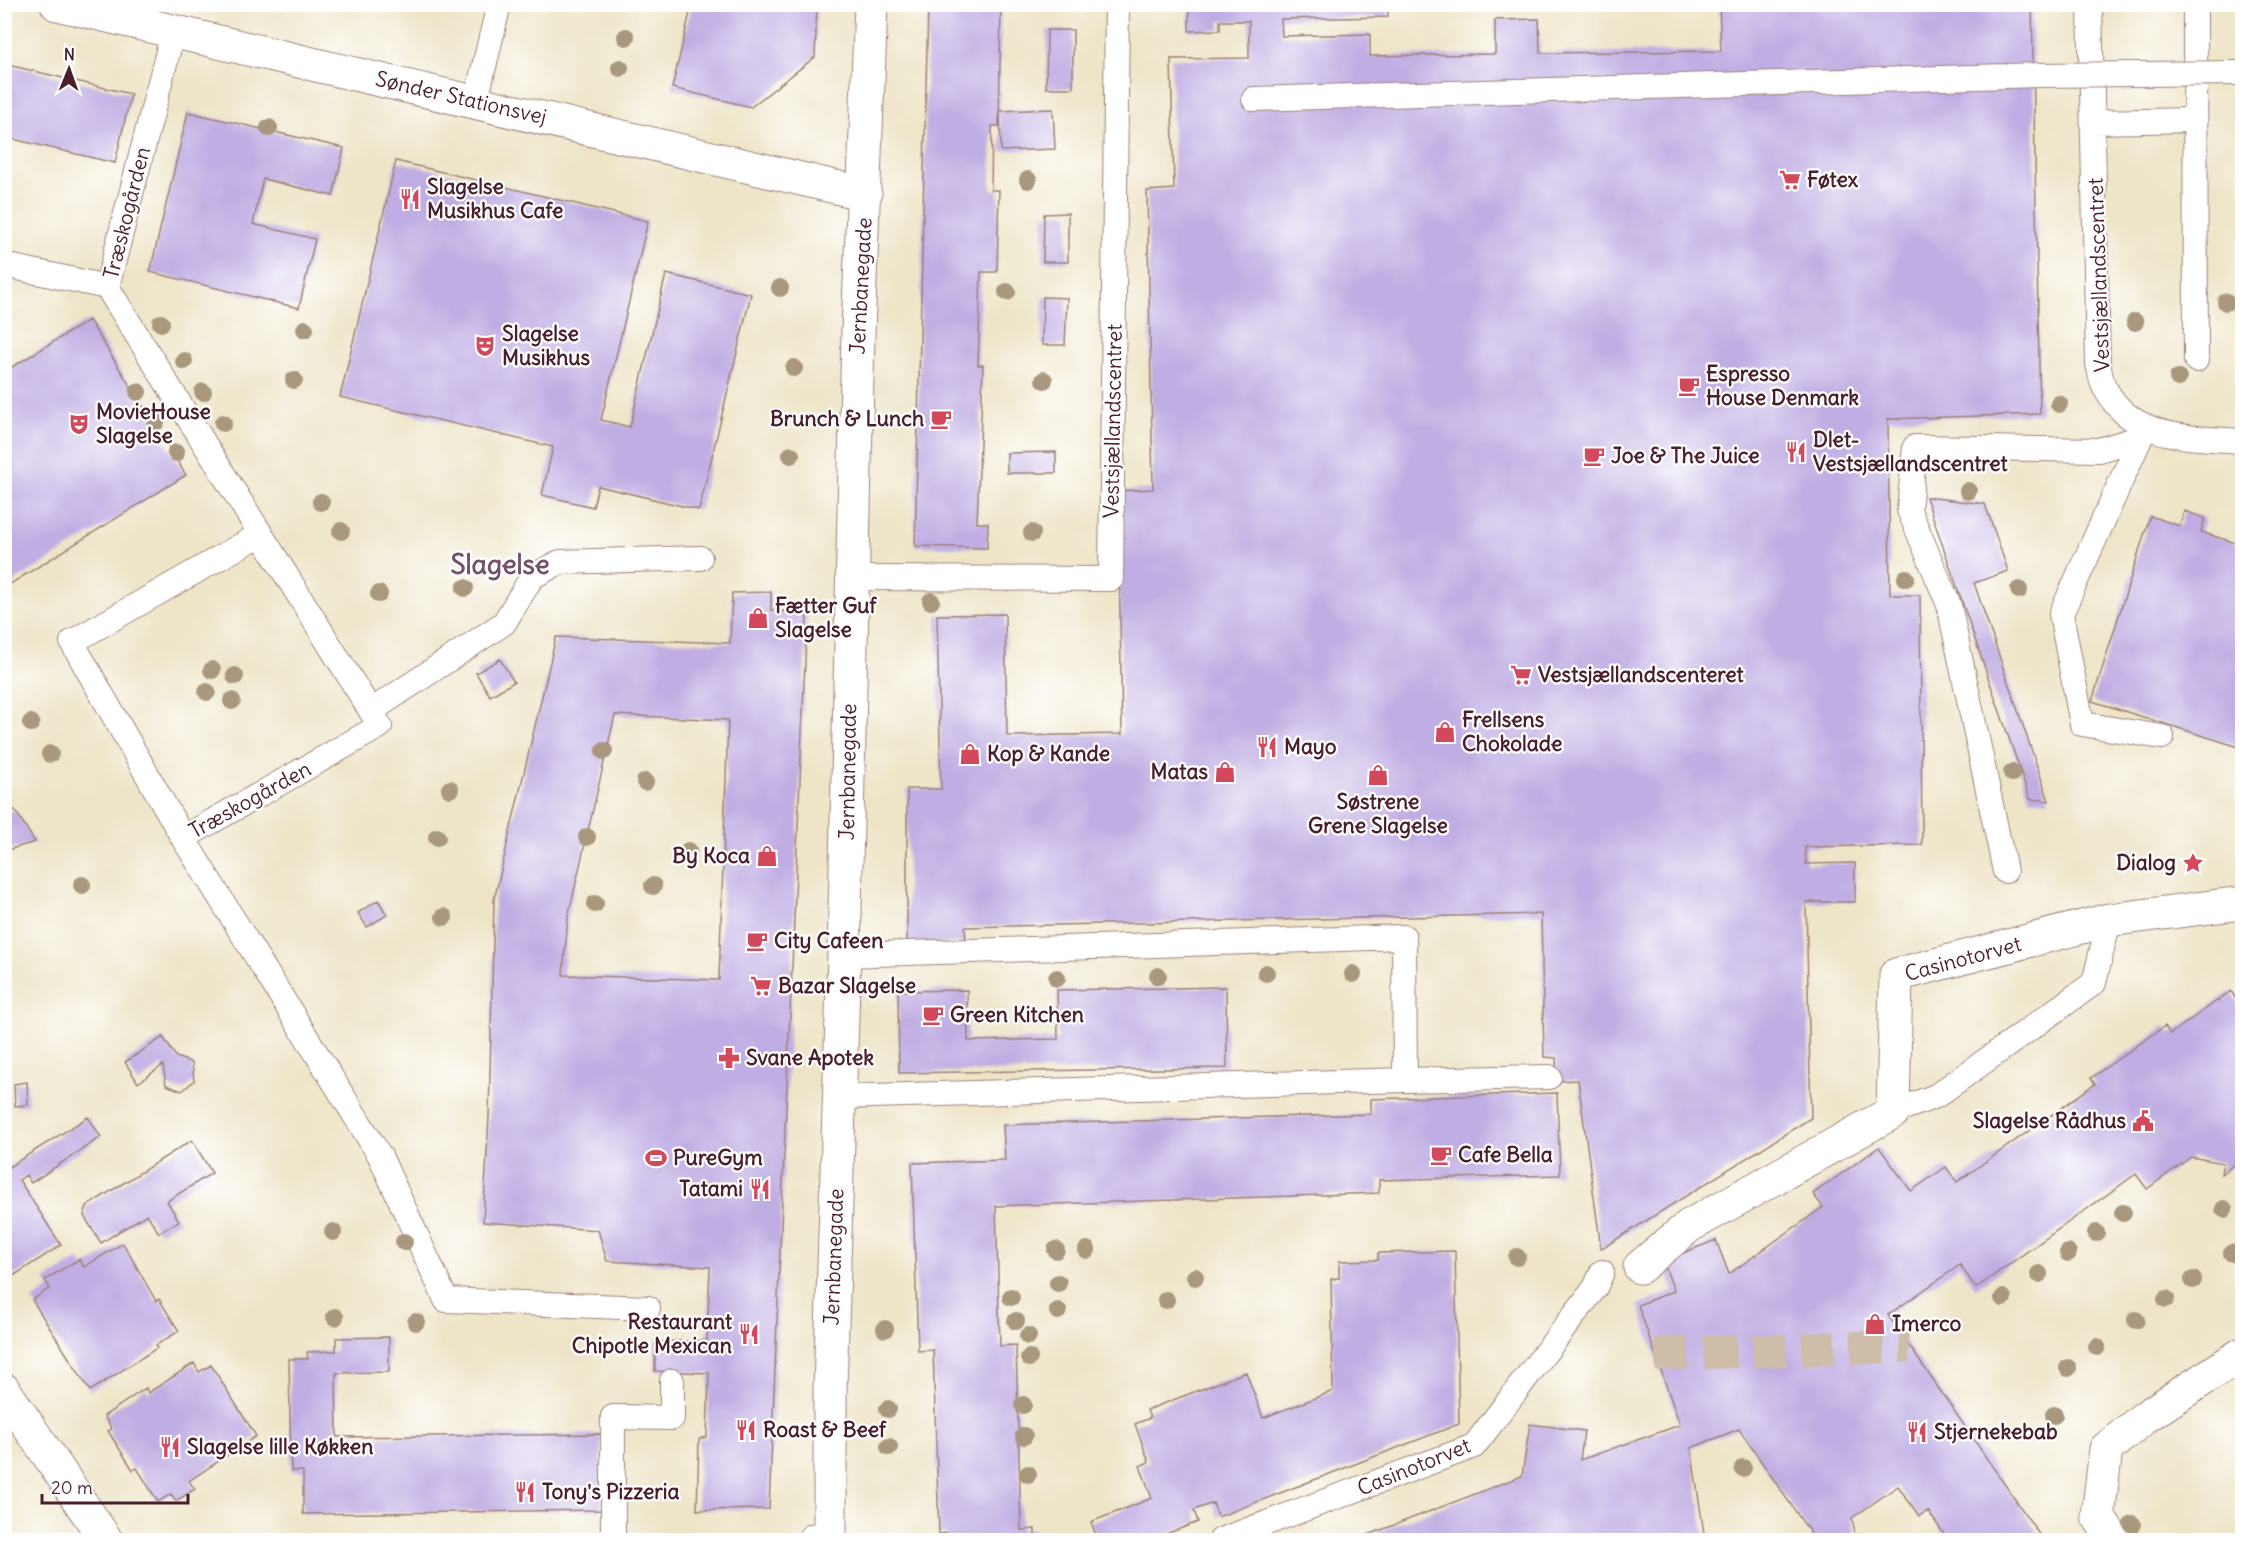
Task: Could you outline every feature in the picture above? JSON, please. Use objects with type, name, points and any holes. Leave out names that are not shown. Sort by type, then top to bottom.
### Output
[{"type":"street","name":"Sønder Stationsvej","points":[[57,4],[476,100],[865,194]]},
{"type":"street","name":"Jernbanegade","points":[[828,1540],[858,333],[871,4]]},
{"type":"street","name":"Casinotorvet","points":[[1893,1112],[1896,975],[2109,920],[2242,903]]},
{"type":"street","points":[[1640,1267],[1689,1226],[1893,1112]]},
{"type":"street","points":[[2114,1540],[2098,1516],[2106,1449],[2145,1417],[2242,1354]]},
{"type":"street","points":[[4,1390],[106,1540]]},
{"type":"lane","points":[[476,100],[499,4]]},
{"type":"lane","name":"Vestsjællandscentret","points":[[853,578],[1111,579],[1117,4]]},
{"type":"lane","name":"Vestsjællandscentret","points":[[2090,4],[2098,363],[2105,389],[2142,433],[2242,441]]},
{"type":"lane","points":[[2195,4],[2196,360]]},
{"type":"lane","name":"Træskogården","points":[[173,32],[107,287],[261,534],[380,726],[183,838],[72,642],[261,534]]},
{"type":"lane","points":[[1254,99],[2039,75],[2242,73]]},
{"type":"lane","points":[[2093,122],[2195,120]]},
{"type":"lane","points":[[4,265],[107,287]]},
{"type":"lane","points":[[2142,433],[2061,614],[2082,724],[2162,737]]},
{"type":"lane","points":[[2005,871],[1949,605],[1910,510],[1915,447],[2099,450],[2142,433]]},
{"type":"lane","points":[[371,711],[504,623],[532,577],[560,562],[700,558]]},
{"type":"lane","points":[[183,838],[380,1156],[446,1300],[648,1308]]},
{"type":"lane","points":[[1893,1112],[1936,1096],[2094,983],[2109,920]]},
{"type":"lane","points":[[844,955],[1404,937],[1405,1080]]},
{"type":"lane","points":[[839,1097],[1550,1077]]},
{"type":"lane","name":"Casinotorvet","points":[[1221,1540],[1474,1446],[1595,1288],[1602,1272]]},
{"type":"lane","points":[[613,1540],[613,1417],[672,1418],[672,1381]]},
{"type":"building","points":[[404,4],[419,4],[418,9]]},
{"type":"building","points":[[692,4],[817,4],[815,57],[751,107],[672,88]]},
{"type":"building","points":[[928,4],[1001,4],[999,126],[992,126],[991,190],[999,190],[997,272],[981,272],[978,365],[983,365],[977,523],[988,523],[987,548],[915,546]]},
{"type":"building","name":"Vestsjællandscenteret","points":[[1189,4],[1388,4],[1388,17],[1281,19],[1282,36],[1370,34],[1370,56],[1495,54],[1495,20],[1539,19],[1540,53],[1721,51],[1719,4],[2032,4],[2040,414],[1888,419],[1890,595],[1920,595],[1922,845],[1805,847],[1806,864],[1855,863],[1855,902],[1806,902],[1811,1118],[1601,1249],[1578,1080],[1557,1081],[1556,1058],[1544,1057],[1541,914],[965,927],[966,943],[907,946],[907,789],[941,789],[937,615],[1005,614],[1007,736],[1122,734],[1118,491],[1153,489],[1147,191],[1174,189],[1171,59],[1249,58],[1249,21],[1220,21],[1220,30],[1189,31]]},
{"type":"building","points":[[1047,30],[1073,30],[1073,88],[1046,88]]},
{"type":"building","points":[[4,64],[131,94],[115,163],[4,137]]},
{"type":"building","points":[[1053,109],[1055,149],[1001,151],[1000,111]]},
{"type":"building","points":[[188,112],[344,148],[333,196],[263,179],[253,224],[315,239],[299,308],[150,272]]},
{"type":"building","name":"Slagelse Musikhus","points":[[396,161],[648,221],[601,420],[630,427],[666,274],[751,294],[699,510],[598,486],[593,507],[542,495],[553,447],[340,397]]},
{"type":"building","points":[[1068,213],[1068,262],[1043,262],[1044,214]]},
{"type":"building","points":[[1043,297],[1067,298],[1065,345],[1042,345]]},
{"type":"building","name":"MovieHouse Slagelse","points":[[89,320],[186,475],[4,588],[4,372]]},
{"type":"building","points":[[1056,452],[1056,473],[1007,473],[1007,453]]},
{"type":"building","points":[[1926,497],[1985,504],[2008,571],[1974,583],[2049,801],[2030,799]]},
{"type":"building","points":[[2184,511],[2205,518],[2201,532],[2242,545],[2242,748],[2092,701],[2150,516],[2180,526]]},
{"type":"building","points":[[771,592],[771,610],[807,614],[769,1509],[697,1510],[699,1439],[707,1437],[709,1373],[655,1371],[655,1342],[707,1340],[710,1267],[607,1261],[598,1230],[483,1222],[489,1117],[494,900],[556,637],[730,643],[732,593]],"holes":[[[615,715],[728,720],[719,980],[563,975],[568,917]]]},
{"type":"building","points":[[500,659],[514,682],[490,696],[476,673]]},
{"type":"building","points":[[15,810],[35,842],[4,851],[4,813]]},
{"type":"building","points":[[378,900],[387,915],[367,927],[358,913]]},
{"type":"building","points":[[1226,987],[1227,1068],[899,1073],[898,991],[967,990],[968,1041],[1058,1039],[1057,990]]},
{"type":"building","points":[[2231,991],[2242,1008],[2242,1159],[2221,1174],[2223,1163],[2191,1157],[2147,1189],[2136,1174],[1976,1288],[1960,1265],[1888,1315],[2043,1540],[1948,1540],[1928,1511],[1919,1516],[1898,1486],[1852,1518],[1856,1540],[1815,1540],[1739,1429],[1691,1448],[1705,1540],[1355,1540],[1522,1476],[1530,1424],[1584,1431],[1580,1460],[1680,1425],[1638,1305],[1674,1291],[1663,1261],[1716,1240],[1729,1274],[1823,1207],[1813,1194],[1879,1147],[1911,1191],[1946,1167],[1957,1182],[2095,1084],[2091,1078],[2165,1026],[2170,1034]]},
{"type":"building","points":[[163,1037],[176,1057],[192,1063],[194,1081],[182,1091],[166,1085],[163,1065],[138,1083],[125,1062]]},
{"type":"building","points":[[27,1082],[28,1105],[15,1106],[14,1084]]},
{"type":"building","points":[[1557,1093],[1560,1175],[1379,1180],[1379,1193],[996,1206],[1000,1346],[1016,1345],[1021,1530],[1035,1529],[1035,1540],[946,1540],[946,1533],[939,1534],[933,1350],[918,1351],[912,1163],[1005,1160],[1003,1125],[1371,1114],[1371,1099]]},
{"type":"building","points":[[88,1117],[101,1137],[31,1183],[26,1175],[19,1180],[61,1245],[4,1282],[4,1159],[9,1167]]},
{"type":"building","points":[[192,1140],[212,1173],[167,1201],[179,1221],[159,1233],[147,1214],[101,1243],[84,1216],[87,1206]]},
{"type":"building","points":[[123,1243],[156,1301],[159,1299],[179,1331],[90,1391],[32,1300],[50,1288],[45,1280],[79,1259],[84,1267]]},
{"type":"building","points":[[1455,1251],[1459,1424],[1218,1517],[1213,1503],[1194,1510],[1198,1522],[1150,1540],[1098,1540],[1091,1522],[1152,1498],[1140,1466],[1149,1462],[1135,1424],[1150,1418],[1147,1410],[1246,1372],[1263,1418],[1333,1391],[1331,1279],[1339,1278],[1339,1261],[1378,1260],[1378,1253]]},
{"type":"building","points":[[389,1337],[389,1372],[336,1373],[337,1437],[601,1434],[602,1510],[303,1514],[303,1471],[291,1471],[289,1359],[308,1359],[307,1352],[336,1351],[336,1338]]},
{"type":"building","points":[[194,1363],[199,1372],[211,1365],[256,1436],[189,1481],[195,1489],[176,1501],[171,1494],[158,1502],[137,1468],[133,1470],[108,1431],[112,1429],[104,1416],[146,1388],[148,1393]]},
{"type":"tunnel","points":[[1655,1354],[1909,1346]]},
{"type":"place","name":"Føtex","points":[[1790,180]]},
{"type":"place","name":"Slagelse Musikhus Cafe","points":[[410,199]]},
{"type":"place","name":"Slagelse Musikhus","points":[[485,346]]},
{"type":"place","name":"Espresso House Denmark","points":[[1689,386]]},
{"type":"place","name":"Brunch & Lunch","points":[[941,419]]},
{"type":"place","name":"MovieHouse Slagelse","points":[[79,424]]},
{"type":"place","name":"Dlet- Vestsjællandscentret","points":[[1796,452]]},
{"type":"place","name":"Joe & The Juice","points":[[1594,456]]},
{"type":"place","name":"Fætter Guf Slagelse","points":[[758,618]]},
{"type":"place","name":"Vestsjællandscenteret","points":[[1521,675]]},
{"type":"place","name":"Frellsens Chokolade","points":[[1445,732]]},
{"type":"place","name":"Mayo","points":[[1267,747]]},
{"type":"place","name":"Kop & Kande","points":[[970,754]]},
{"type":"place","name":"Matas","points":[[1225,772]]},
{"type":"place","name":"Søstrene Grene Slagelse","points":[[1378,775]]},
{"type":"place","name":"By Koca","points":[[767,856]]},
{"type":"place","name":"Dialog","points":[[2193,863]]},
{"type":"place","name":"City Cafeen","points":[[757,941]]},
{"type":"place","name":"Bazar Slagelse","points":[[761,986]]},
{"type":"place","name":"Green Kitchen","points":[[933,1015]]},
{"type":"place","name":"Svane Apotek","points":[[729,1058]]},
{"type":"place","name":"Slagelse Rådhus","points":[[2143,1121]]},
{"type":"place","name":"Cafe Bella","points":[[1441,1155]]},
{"type":"place","name":"PureGym","points":[[656,1158]]},
{"type":"place","name":"Tatami","points":[[760,1189]]},
{"type":"place","name":"Imerco","points":[[1875,1324]]},
{"type":"place","name":"Restaurant Chipotle Mexican","points":[[749,1334]]},
{"type":"place","name":"Roast & Beef","points":[[746,1430]]},
{"type":"place","name":"Stjernekebab","points":[[1917,1432]]},
{"type":"place","name":"Slagelse lille Køkken","points":[[170,1447]]},
{"type":"place","name":"Tony's Pizzeria","points":[[525,1492]]},
{"type":"district","name":"Slagelse","points":[[500,565]]}]
